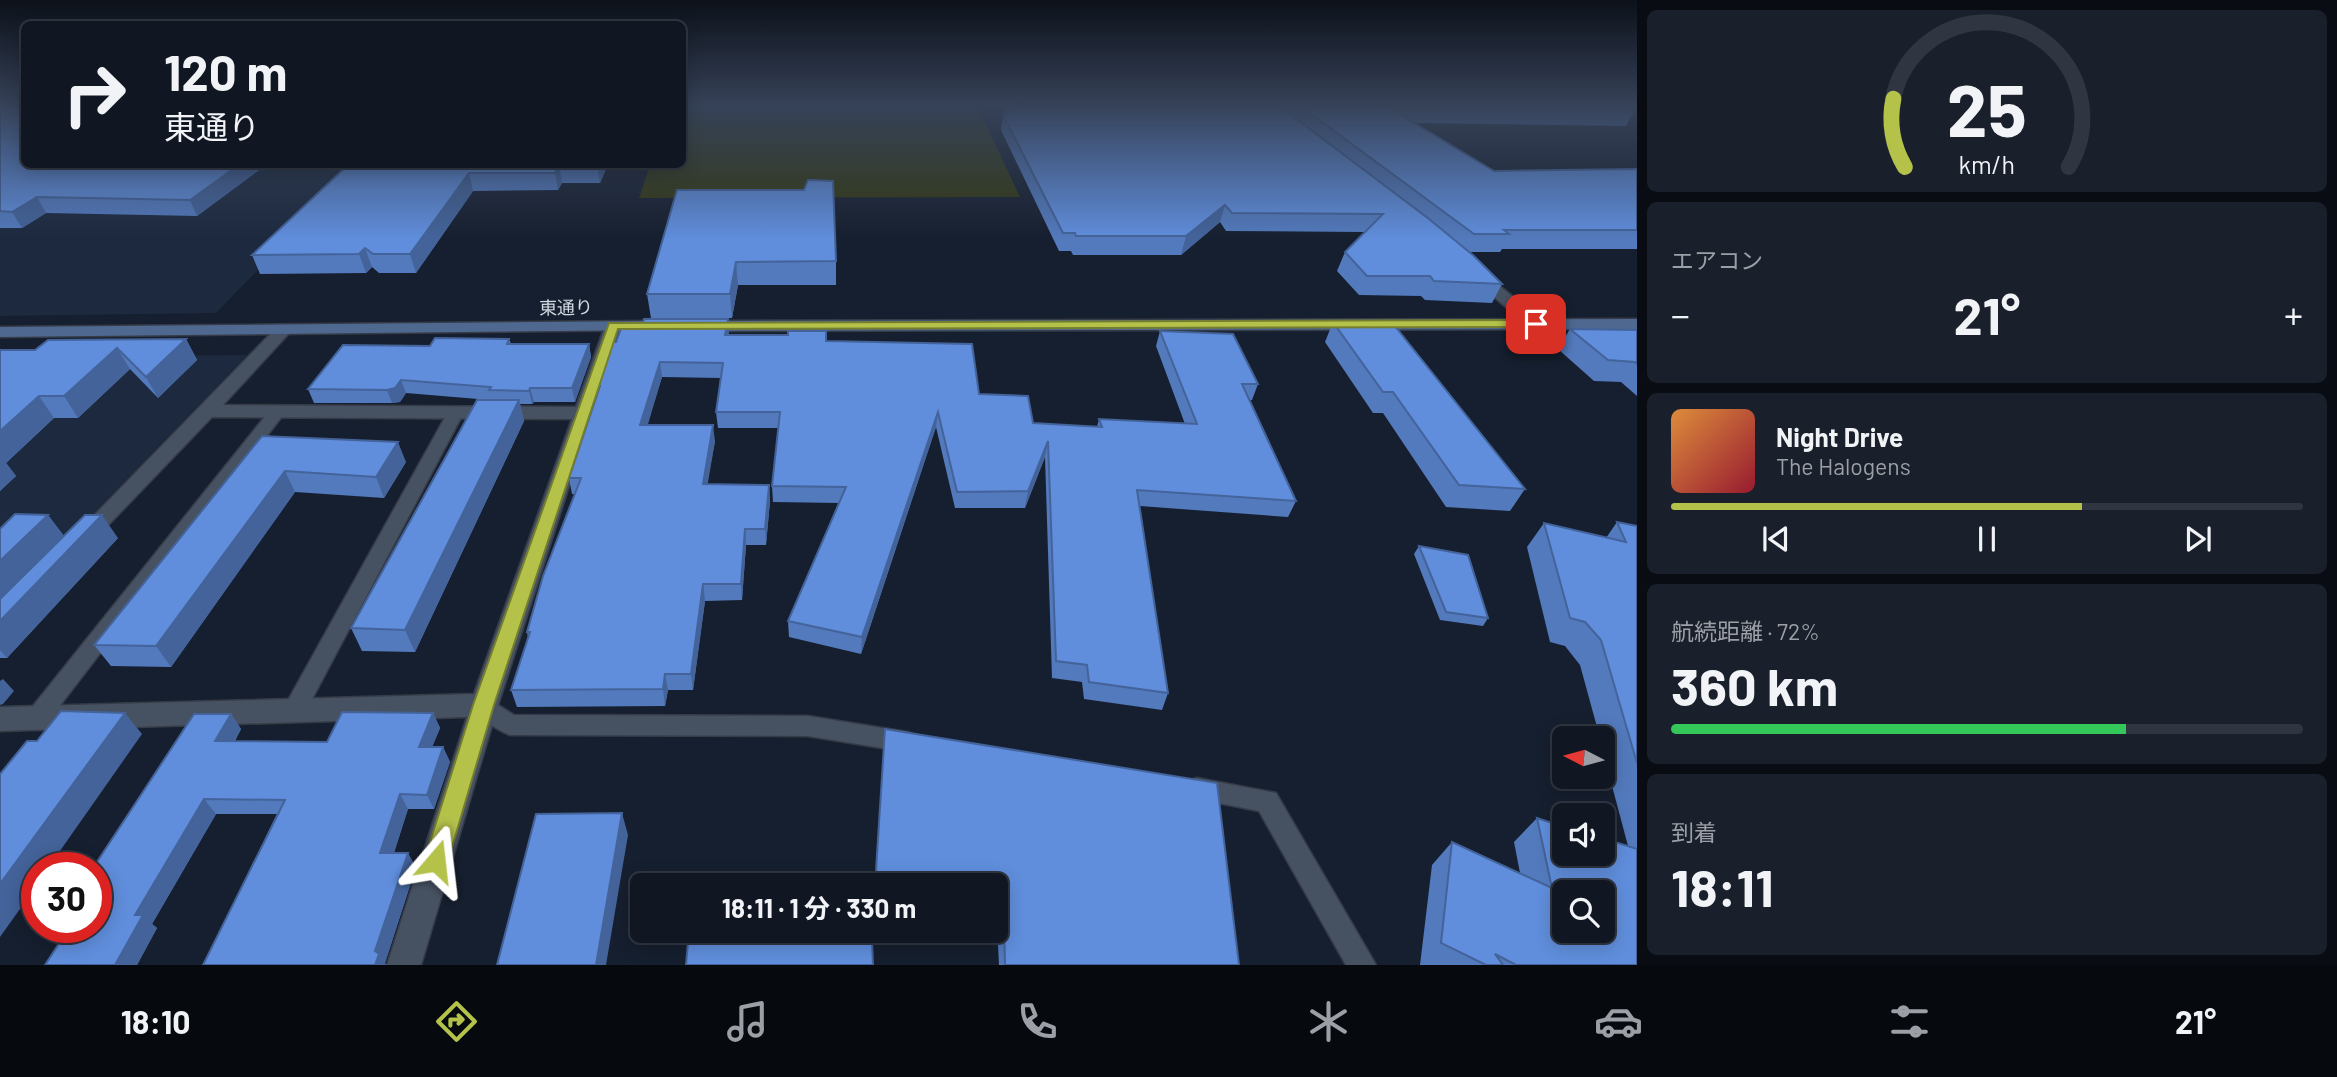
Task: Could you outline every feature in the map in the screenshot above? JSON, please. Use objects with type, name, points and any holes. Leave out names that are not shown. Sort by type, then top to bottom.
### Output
[{"type":"street","points":[[1466,266],[1536,324]]},
{"type":"street","name":"東通り","points":[[0,332],[613,326],[1637,324]]},
{"type":"street","points":[[404,965],[484,705],[613,326]]},
{"type":"street","points":[[75,546],[285,329]]},
{"type":"street","points":[[206,411],[583,413]]},
{"type":"street","points":[[0,719],[484,705]]},
{"type":"lane","points":[[37,718],[276,412]]},
{"type":"lane","points":[[294,711],[456,412]]},
{"type":"lane","points":[[484,705],[510,725],[808,726],[930,746]]},
{"type":"lane","points":[[1172,785],[1267,801],[1362,965]]},
{"type":"shaded area","points":[[0,159],[21,163],[21,168],[357,168],[216,313],[0,316]]},
{"type":"shaded area","points":[[247,355],[0,610],[0,357]]},
{"type":"green space","points":[[686,150],[998,150],[1020,197],[639,198],[649,168],[686,168]]},
{"type":"building","points":[[0,150],[21,150],[21,168],[234,168],[190,200],[37,197],[12,212],[0,211]]},
{"type":"building","points":[[1021,150],[1338,150],[1429,219],[1474,256],[1502,284],[1434,281],[1430,276],[1367,276],[1345,252],[1383,214],[1232,213],[1225,205],[1186,236],[1076,236],[1075,233],[1063,233]]},
{"type":"building","points":[[1360,150],[1459,150],[1494,171],[1637,169],[1637,230],[1504,230],[1509,234],[1474,234]]},
{"type":"building","points":[[345,168],[558,168],[555,173],[469,173],[410,254],[373,254],[365,248],[359,254],[252,255]]},
{"type":"building","points":[[808,180],[833,181],[836,261],[736,262],[730,294],[647,294],[677,190],[804,190]]},
{"type":"building","points":[[644,319],[728,319],[725,335],[788,335],[788,331],[826,331],[826,341],[972,344],[979,394],[1028,396],[1033,423],[1102,427],[1099,419],[1197,424],[1160,331],[1233,334],[1258,384],[1242,384],[1296,501],[1137,490],[1168,693],[1089,682],[1087,665],[1056,661],[1048,441],[1028,491],[957,492],[938,412],[862,637],[788,621],[846,487],[772,486],[780,412],[716,412],[723,363],[660,362],[640,425],[713,425],[703,484],[769,485],[765,529],[745,529],[741,584],[703,584],[691,674],[665,674],[663,689],[511,690],[530,632],[527,632],[543,576],[581,478],[569,478],[600,386],[596,386],[611,342],[616,342],[623,323],[643,323]]},
{"type":"building","points":[[1333,322],[1394,325],[1525,489],[1459,485],[1393,392],[1383,392]]},
{"type":"building","points":[[1570,329],[1637,330],[1637,364],[1608,360]]},
{"type":"building","points":[[435,338],[509,339],[507,344],[589,344],[572,388],[489,390],[491,387],[401,380],[395,388],[387,390],[308,389],[343,345],[430,346]]},
{"type":"building","points":[[186,339],[146,377],[117,348],[64,396],[39,396],[0,431],[0,350],[35,350],[48,340]]},
{"type":"building","points":[[477,400],[519,400],[405,630],[351,628]]},
{"type":"building","points":[[262,436],[398,442],[376,477],[285,471],[156,646],[94,645]]},
{"type":"building","points":[[15,514],[48,515],[0,561],[0,529]]},
{"type":"building","points":[[85,515],[102,515],[0,621],[0,599]]},
{"type":"building","points":[[1617,522],[1637,526],[1637,763],[1601,640],[1585,622],[1570,618],[1544,523],[1626,542]]},
{"type":"building","points":[[1419,546],[1468,555],[1488,618],[1446,612]]},
{"type":"building","points":[[61,711],[125,713],[0,884],[0,774],[27,741],[37,741]]},
{"type":"building","points":[[342,712],[433,713],[419,747],[443,747],[427,795],[400,794],[380,853],[408,853],[375,951],[379,954],[375,965],[203,965],[285,800],[204,799],[135,915],[143,915],[115,965],[45,965],[59,943],[112,943],[112,852],[103,852],[194,714],[231,714],[215,741],[327,742]]},
{"type":"building","points":[[885,729],[1217,783],[1239,965],[1005,965],[1004,943],[1008,943],[1008,873],[876,873]]},
{"type":"building","points":[[622,813],[596,965],[497,965],[536,814]]},
{"type":"building","points":[[1537,818],[1552,823],[1552,866],[1615,866],[1615,842],[1637,849],[1637,965],[1516,965],[1495,954],[1503,965],[1486,965],[1441,943],[1452,842],[1552,888]]},
{"type":"building","points":[[688,943],[872,943],[873,965],[686,965]]},
{"type":"route","points":[[436,861],[484,705],[613,326],[1536,324]]}]
